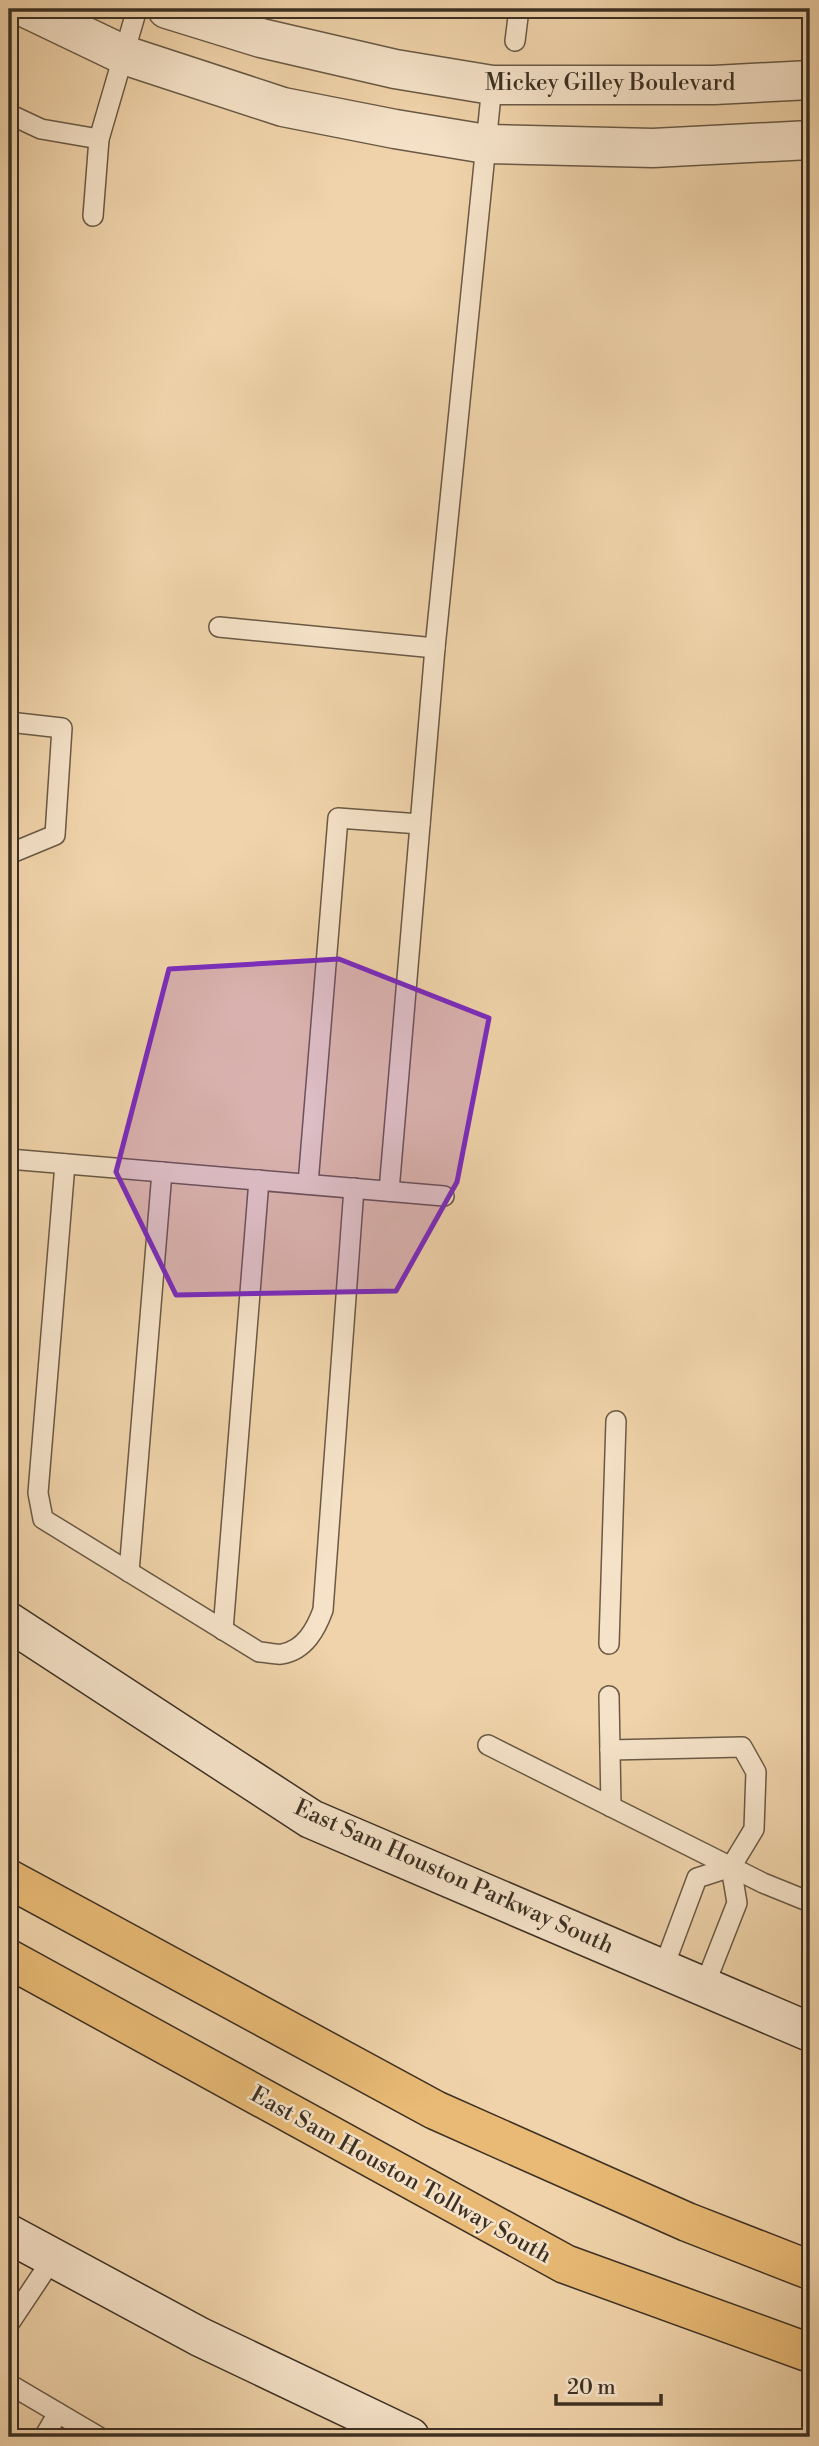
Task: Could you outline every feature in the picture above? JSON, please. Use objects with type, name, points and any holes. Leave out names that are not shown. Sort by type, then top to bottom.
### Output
[{"type":"highway","points":[[9,1879],[435,2110],[687,2222],[810,2270]]},
{"type":"highway","name":"East Sam Houston Tollway South","points":[[9,1959],[565,2264],[810,2353]]},
{"type":"highway","points":[[687,2222],[810,2259]]},
{"type":"highway","points":[[565,2264],[810,2368]]},
{"type":"street","points":[[28,9],[124,55],[283,107],[486,144],[653,148],[810,140]]},
{"type":"street","name":"Mickey Gilley Boulevard","points":[[167,9],[261,38],[396,69],[492,85],[714,85],[810,80]]},
{"type":"street","name":"East Sam Houston Parkway South","points":[[9,1622],[311,1819],[810,2032]]},
{"type":"street","points":[[9,2234],[200,2337],[410,2437]]},
{"type":"lane","points":[[93,216],[99,139],[137,9]]},
{"type":"lane","points":[[515,41],[519,9]]},
{"type":"lane","points":[[388,1191],[435,648],[492,85]]},
{"type":"lane","points":[[9,114],[41,129],[99,139]]},
{"type":"lane","points":[[219,628],[435,648]]},
{"type":"lane","points":[[9,722],[62,728],[55,835],[9,854]]},
{"type":"lane","points":[[308,1184],[338,818],[420,824]]},
{"type":"lane","points":[[9,1159],[444,1196]]},
{"type":"lane","points":[[65,1164],[38,1493],[43,1518],[259,1652],[282,1654],[303,1644],[316,1630],[323,1610],[354,1188]]},
{"type":"lane","points":[[129,1572],[162,1172]]},
{"type":"lane","points":[[223,1630],[259,1181]]},
{"type":"lane","points":[[609,1644],[615,1421]]},
{"type":"lane","points":[[609,1696],[611,1807]]},
{"type":"lane","points":[[488,1745],[731,1867],[810,1902]]},
{"type":"lane","points":[[610,1750],[743,1747],[756,1772],[754,1829],[731,1867],[737,1903],[704,1987]]},
{"type":"lane","points":[[663,1969],[697,1878],[731,1867]]},
{"type":"lane","points":[[9,2324],[53,2258]]},
{"type":"lane","points":[[9,2384],[99,2437]]},
{"type":"lane","points":[[44,2437],[58,2413]]},
{"type":"highlighted area","points":[[339,959],[489,1018],[457,1182],[396,1291],[176,1295],[116,1172],[169,969]]}]
